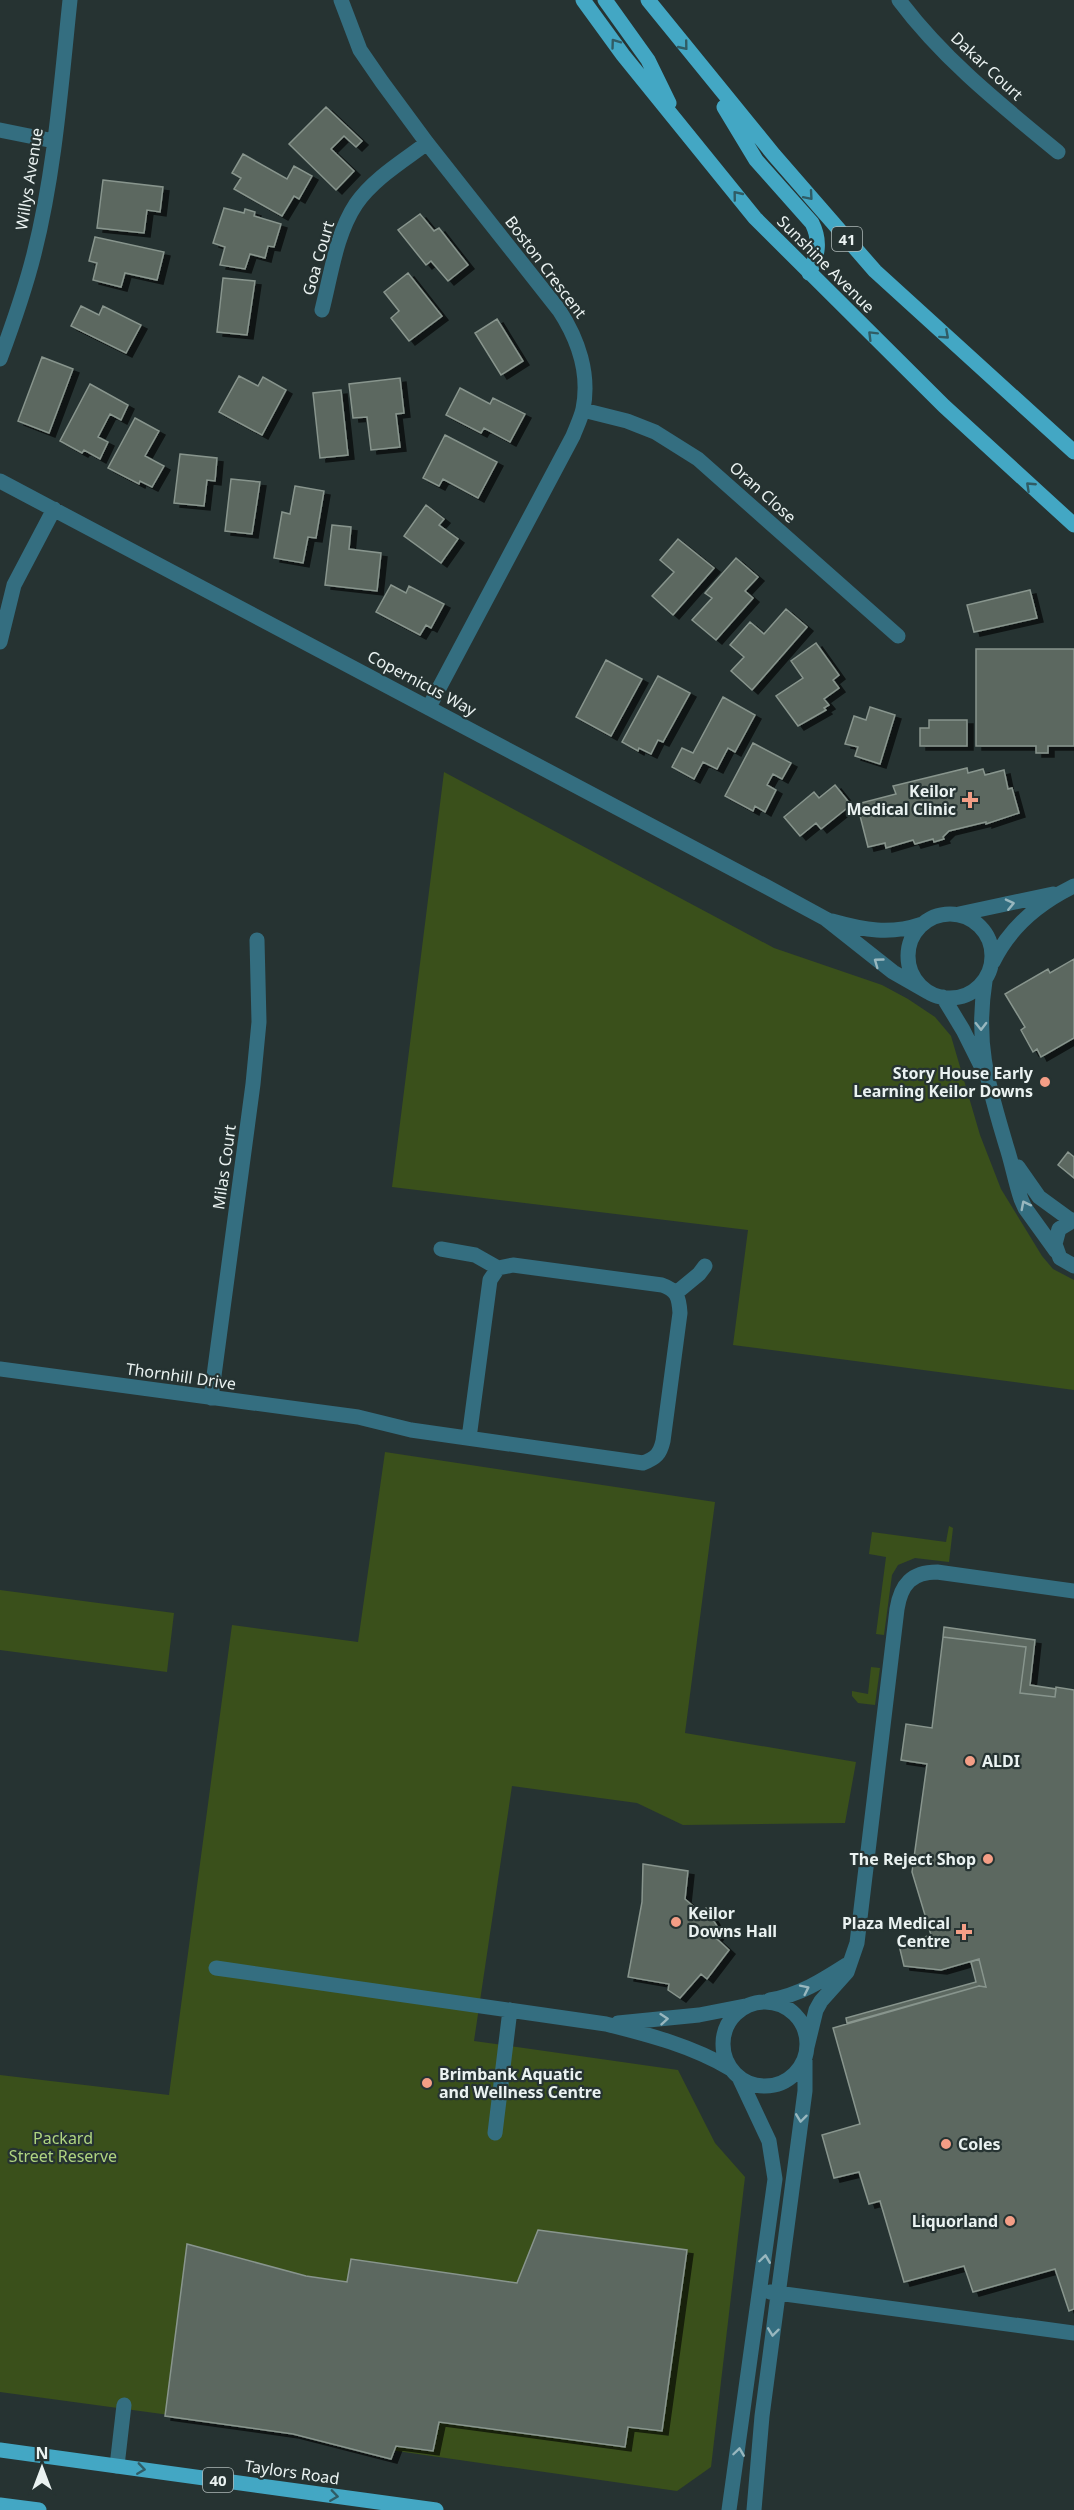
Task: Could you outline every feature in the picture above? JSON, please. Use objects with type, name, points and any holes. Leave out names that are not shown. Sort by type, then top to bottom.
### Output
[{"type":"main road","name":"Sunshine Avenue","points":[[583,0],[755,218],[944,406],[1074,525]]},
{"type":"main road","points":[[604,0],[648,60],[681,127]]},
{"type":"main road","name":"Sunshine Avenue","points":[[648,0],[774,156],[875,271],[1074,452]]},
{"type":"main road","points":[[699,65],[756,160],[816,230],[818,250],[809,273]]},
{"type":"main road","name":"Taylors Road","points":[[0,2450],[436,2510]]},
{"type":"main road","points":[[0,2505],[39,2510]]},
{"type":"street","name":"Willys Avenue","points":[[0,359],[34,253],[54,141],[70,0]]},
{"type":"street","name":"Boston Crescent","points":[[340,0],[360,50],[427,143],[559,309],[572,330],[580,352],[585,381],[583,410],[561,461],[429,707]]},
{"type":"street","name":"Dakar Court","points":[[899,0],[914,20],[981,88],[1058,152]]},
{"type":"street","points":[[0,130],[54,141]]},
{"type":"street","name":"Goa Court","points":[[322,310],[345,224],[357,202],[373,185],[427,143]]},
{"type":"street","name":"Oran Close","points":[[583,410],[627,421],[655,432],[698,459],[898,636]]},
{"type":"street","name":"Copernicus Way","points":[[0,481],[826,919],[893,972],[936,995]]},
{"type":"street","points":[[0,642],[14,585],[54,509]]},
{"type":"street","points":[[985,1072],[963,1030],[936,995],[914,978],[908,960],[911,940],[922,924],[933,917],[959,914],[1068,889]]},
{"type":"street","points":[[1068,889],[1017,925],[1003,942],[985,981],[981,1006],[981,1032],[985,1072],[1025,1208],[1066,1263],[1074,1266]]},
{"type":"street","points":[[959,914],[971,918],[989,937],[993,962]]},
{"type":"street","name":"Copernicus Way","points":[[826,919],[856,928],[882,932],[904,930],[922,924]]},
{"type":"street","name":"Milas Court","points":[[211,1398],[253,1083],[259,1022],[257,940]]},
{"type":"street","points":[[936,995],[962,997],[971,993],[985,981]]},
{"type":"street","points":[[1008,1152],[1027,1183],[1040,1197],[1073,1220],[1059,1229],[1055,1244],[1056,1251]]},
{"type":"street","points":[[441,1249],[475,1255],[498,1268],[513,1265],[662,1285],[676,1293],[705,1266]]},
{"type":"street","points":[[469,1438],[490,1280],[498,1268]]},
{"type":"street","name":"Thornhill Drive","points":[[0,1369],[358,1418],[411,1430],[643,1463],[660,1453],[663,1441],[680,1313],[680,1301],[676,1293]]},
{"type":"street","points":[[216,1968],[606,2024],[663,2038],[705,2054],[760,2086],[771,2086],[791,2078],[806,2054],[816,2010],[821,2001],[847,1972],[856,1943],[897,1609],[903,1587],[915,1575],[937,1572],[1074,1591]]},
{"type":"street","points":[[606,2024],[699,2015],[789,1997],[848,1964]]},
{"type":"street","points":[[729,2510],[774,2197],[775,2166],[765,2129],[723,2050],[726,2029],[738,2012],[753,2004],[771,2002],[794,2013],[804,2029],[805,2091],[758,2445],[754,2510]]},
{"type":"street","points":[[495,2133],[510,2010]]},
{"type":"street","points":[[761,2291],[1074,2333]]},
{"type":"street","points":[[117,2466],[124,2405]]},
{"type":"green space","points":[[444,772],[774,948],[882,985],[935,1017],[951,1036],[980,1135],[1001,1189],[1042,1256],[1053,1269],[1074,1280],[1074,1390],[733,1345],[748,1230],[392,1187]]},
{"type":"green space","name":"Brimbank Aquatic and Wellness Centre","points":[[385,1452],[715,1502],[685,1733],[856,1762],[845,1823],[683,1825],[637,1803],[512,1786],[474,2041],[678,2070],[715,2143],[745,2177],[711,2467],[677,2491],[362,2446],[294,2432],[0,2392],[0,2075],[169,2095],[232,1625],[358,1642]]},
{"type":"green space","points":[[949,1526],[953,1528],[949,1562],[915,1558],[898,1565],[892,1575],[884,1635],[876,1634],[886,1557],[869,1554],[872,1532],[946,1542]]},
{"type":"green space","points":[[0,1590],[174,1613],[167,1672],[0,1650]]},
{"type":"green space","points":[[871,1667],[880,1668],[875,1705],[858,1703],[852,1696],[852,1691],[868,1694]]},
{"type":"building","points":[[326,107],[362,141],[356,147],[344,136],[331,149],[354,171],[336,190],[289,144]]},
{"type":"building","points":[[243,154],[287,179],[294,166],[312,176],[299,199],[294,196],[282,216],[234,189],[241,178],[232,173]]},
{"type":"building","points":[[103,180],[163,187],[160,212],[147,210],[144,233],[97,228]]},
{"type":"building","points":[[224,208],[244,213],[245,209],[255,212],[254,216],[281,224],[274,247],[268,246],[265,258],[250,254],[245,269],[220,265],[225,247],[213,243]]},
{"type":"building","points":[[420,214],[434,231],[439,228],[468,265],[448,281],[431,261],[426,265],[398,230]]},
{"type":"building","points":[[95,237],[164,252],[157,280],[125,273],[121,287],[93,280],[97,263],[89,261]]},
{"type":"building","points":[[408,273],[442,316],[409,341],[391,318],[399,311],[384,292]]},
{"type":"building","points":[[223,278],[255,281],[247,335],[217,332]]},
{"type":"building","points":[[81,306],[99,315],[103,306],[141,325],[126,353],[71,326]]},
{"type":"building","points":[[497,319],[523,361],[501,375],[475,333]]},
{"type":"building","points":[[42,357],[73,369],[49,433],[18,421]]},
{"type":"building","points":[[239,376],[258,386],[263,377],[286,390],[262,435],[219,412]]},
{"type":"building","points":[[400,378],[404,413],[396,414],[400,447],[371,450],[367,417],[353,418],[349,384]]},
{"type":"building","points":[[90,384],[128,405],[121,420],[110,414],[98,437],[108,442],[100,459],[84,450],[82,453],[60,441]]},
{"type":"building","points":[[460,388],[490,404],[493,398],[525,414],[510,442],[484,428],[481,433],[446,415]]},
{"type":"building","points":[[341,390],[348,455],[320,458],[313,393]]},
{"type":"building","points":[[135,418],[159,431],[145,456],[164,466],[152,487],[140,481],[139,484],[108,468]]},
{"type":"building","points":[[445,435],[497,462],[478,498],[443,479],[439,486],[423,478]]},
{"type":"building","points":[[180,454],[217,458],[215,481],[207,480],[204,506],[174,503]]},
{"type":"building","points":[[231,479],[260,482],[252,534],[225,531]]},
{"type":"building","points":[[295,486],[324,491],[316,538],[308,537],[303,563],[274,558],[282,512],[290,514]]},
{"type":"building","points":[[426,505],[444,519],[439,525],[458,539],[441,563],[404,536]]},
{"type":"building","points":[[332,525],[351,527],[349,549],[381,553],[377,591],[325,585]]},
{"type":"building","points":[[678,539],[714,568],[673,615],[652,596],[674,572],[660,560]]},
{"type":"building","points":[[736,558],[758,577],[745,591],[753,598],[716,640],[692,620],[712,598],[705,593]]},
{"type":"building","points":[[391,585],[406,593],[409,586],[444,604],[431,628],[426,625],[420,635],[376,612]]},
{"type":"building","points":[[1030,590],[1037,618],[974,632],[967,605]]},
{"type":"building","points":[[786,609],[807,627],[752,690],[731,671],[744,657],[730,645],[750,622],[764,634]]},
{"type":"building","points":[[816,643],[839,675],[833,680],[839,688],[824,699],[829,705],[824,708],[826,710],[798,726],[776,696],[803,678],[791,661]]},
{"type":"building","points":[[976,649],[1074,649],[1074,746],[1048,746],[1048,753],[1036,753],[1036,746],[976,746]]},
{"type":"building","points":[[606,660],[642,679],[611,736],[576,717]]},
{"type":"building","points":[[658,676],[690,693],[663,742],[658,740],[651,754],[639,748],[638,751],[622,742]]},
{"type":"building","points":[[723,697],[755,715],[735,752],[728,748],[717,769],[703,762],[694,779],[672,767],[682,748],[693,753]]},
{"type":"building","points":[[870,707],[895,715],[880,764],[855,756],[858,747],[845,744],[854,716],[866,720]]},
{"type":"building","points":[[929,720],[967,720],[967,746],[920,746],[920,728],[929,728]]},
{"type":"building","points":[[753,743],[791,763],[782,779],[773,774],[767,785],[776,790],[765,812],[755,806],[753,811],[725,796]]},
{"type":"building","points":[[967,768],[968,773],[983,769],[985,775],[1004,770],[1008,789],[1012,788],[1019,813],[986,824],[986,822],[949,831],[943,837],[944,839],[934,842],[933,839],[915,844],[913,840],[886,848],[885,843],[868,847],[857,804],[896,794],[893,786]]},
{"type":"building","points":[[835,785],[851,805],[821,829],[816,823],[800,836],[784,817],[814,792],[819,798]]},
{"type":"building","points":[[1074,959],[1074,1038],[1041,1057],[1037,1049],[1033,1052],[1021,1030],[1025,1027],[1005,994],[1048,969],[1050,973]]},
{"type":"building","points":[[1068,1152],[1074,1157],[1074,1178],[1058,1165]]},
{"type":"building","points":[[944,1627],[1035,1640],[1030,1685],[1056,1689],[1055,1697],[1020,1693],[1026,1647],[943,1637]]},
{"type":"building","points":[[943,1637],[1026,1647],[1020,1693],[1055,1697],[1056,1687],[1074,1690],[1074,2309],[1069,2311],[1055,2269],[973,2292],[964,2266],[904,2282],[880,2201],[869,2204],[859,2172],[834,2178],[822,2135],[860,2124],[833,2028],[979,1986],[986,1987],[979,1959],[941,1970],[904,1966],[899,1945],[931,1935],[912,1872],[927,1764],[901,1760],[906,1724],[932,1728]]},
{"type":"building","name":"Keilor Downs Hall","points":[[643,1864],[688,1871],[685,1899],[700,1912],[706,1908],[720,1931],[716,1938],[729,1950],[707,1979],[701,1974],[680,1998],[668,1990],[669,1984],[628,1977],[642,1902]]},
{"type":"building","points":[[979,1959],[986,1987],[979,1986],[847,2023],[846,2018],[976,1982],[971,1962]]},
{"type":"building","points":[[538,2230],[687,2250],[662,2431],[628,2427],[625,2447],[439,2422],[433,2451],[396,2446],[391,2459],[293,2434],[165,2416],[187,2244],[306,2276],[347,2282],[351,2259],[517,2283]]},
{"type":"place","name":"Keilor Medical Clinic","points":[[970,800]]},
{"type":"place","name":"Story House Early Learning Keilor Downs","points":[[1045,1082]]},
{"type":"place","name":"ALDI","points":[[970,1761]]},
{"type":"place","name":"The Reject Shop","points":[[988,1859]]},
{"type":"place","name":"Keilor Downs Hall","points":[[676,1922]]},
{"type":"place","name":"Plaza Medical Centre","points":[[964,1932]]},
{"type":"place","name":"Brimbank Aquatic and Wellness Centre","points":[[427,2083]]},
{"type":"place","name":"Coles","points":[[946,2144]]},
{"type":"place","name":"Liquorland","points":[[1010,2221]]},
{"type":"park label","name":"Packard Street Reserve","points":[[63,2147]]}]
